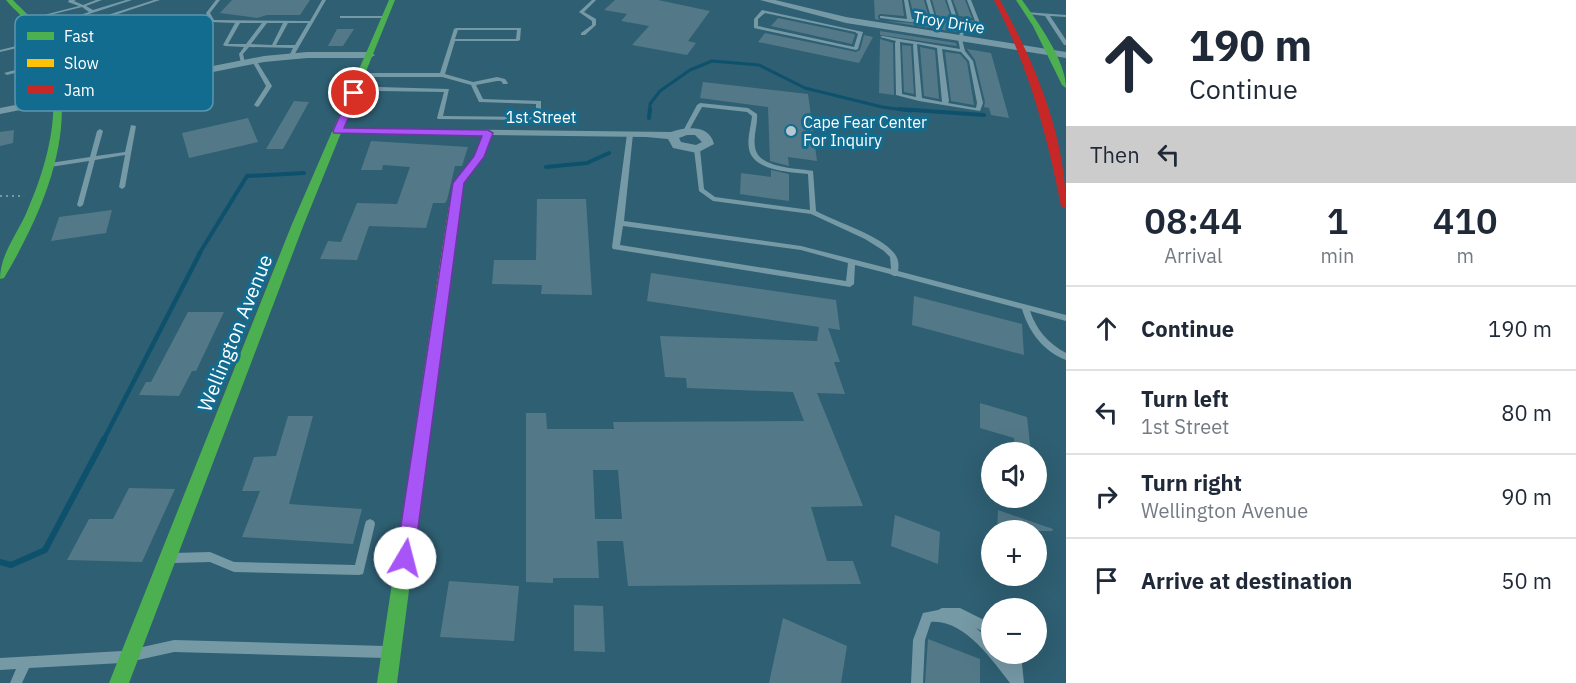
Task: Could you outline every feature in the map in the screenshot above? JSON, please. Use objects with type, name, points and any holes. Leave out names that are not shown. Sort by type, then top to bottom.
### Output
[{"type":"street","points":[[9,0],[25,15]]},
{"type":"street","name":"Wellington Avenue","points":[[119,683],[298,224],[392,0]]},
{"type":"street","points":[[997,0],[1024,49],[1050,122],[1064,180],[1066,206]]},
{"type":"street","points":[[1020,0],[1037,26],[1066,85]]},
{"type":"street","name":"Troy Drive","points":[[772,1],[846,20],[1066,55]]},
{"type":"street","points":[[213,69],[294,51],[370,55]]},
{"type":"street","points":[[0,111],[15,108]]},
{"type":"street","points":[[0,275],[29,221],[50,165],[58,111]]},
{"type":"street","name":"1st Street","points":[[338,131],[672,136]]},
{"type":"street","points":[[686,131],[698,132],[706,138],[708,144],[697,149],[676,145],[672,136],[686,131]]},
{"type":"street","points":[[387,683],[454,206]]},
{"type":"lane","points":[[74,0],[70,1],[93,12]]},
{"type":"lane","points":[[49,15],[100,0]]},
{"type":"lane","points":[[84,15],[130,0]]},
{"type":"lane","points":[[112,15],[158,0]]},
{"type":"lane","points":[[209,15],[208,13],[218,0]]},
{"type":"lane","points":[[238,22],[225,45],[274,45],[294,51],[324,0]]},
{"type":"lane","points":[[584,34],[594,25],[594,20],[581,12],[594,0]]},
{"type":"lane","points":[[906,0],[910,21]]},
{"type":"lane","points":[[882,17],[935,23],[928,0]]},
{"type":"lane","points":[[949,0],[955,19],[978,23],[969,0]]},
{"type":"lane","points":[[764,12],[861,33],[856,49],[756,27],[756,20],[772,1]]},
{"type":"lane","points":[[1028,13],[1066,16]]},
{"type":"lane","points":[[1047,15],[1066,44]]},
{"type":"lane","points":[[342,17],[385,17]]},
{"type":"lane","points":[[213,21],[311,22]]},
{"type":"lane","points":[[257,105],[269,86],[241,54],[265,22]]},
{"type":"lane","points":[[274,45],[286,22]]},
{"type":"lane","points":[[898,41],[899,95],[978,110],[980,104],[971,61],[963,51],[960,39],[965,22]]},
{"type":"lane","points":[[1037,26],[1056,28]]},
{"type":"lane","points":[[442,75],[456,29],[519,29],[518,39],[453,40]]},
{"type":"lane","points":[[882,38],[963,51]]},
{"type":"lane","points":[[915,45],[919,99]]},
{"type":"lane","points":[[0,51],[15,47]]},
{"type":"lane","points":[[939,48],[946,101],[944,103]]},
{"type":"lane","points":[[7,73],[15,71]]},
{"type":"lane","points":[[0,78],[15,71]]},
{"type":"lane","points":[[362,75],[442,75],[474,84],[497,79],[505,83]]},
{"type":"lane","points":[[401,89],[406,75]]},
{"type":"lane","points":[[450,78],[440,118],[538,119],[539,102],[505,99],[481,101]]},
{"type":"lane","points":[[474,84],[481,101],[478,118]]},
{"type":"lane","points":[[379,89],[447,90]]},
{"type":"lane","points":[[503,118],[505,99]]},
{"type":"lane","points":[[686,131],[700,105],[748,110],[755,115],[752,151],[757,160],[765,165],[811,172],[813,212]]},
{"type":"lane","points":[[122,186],[133,126]]},
{"type":"lane","points":[[80,205],[95,158],[100,131]]},
{"type":"lane","points":[[454,206],[458,183],[479,157],[488,133]]},
{"type":"lane","points":[[630,134],[621,223],[616,247],[850,284],[851,263]]},
{"type":"lane","points":[[697,149],[701,190],[712,199],[813,212],[826,221],[883,247],[892,255],[895,262],[894,274]]},
{"type":"lane","points":[[50,165],[128,153]]},
{"type":"lane","points":[[621,223],[801,248],[1066,318]]},
{"type":"lane","points":[[1024,307],[1034,333],[1050,349],[1066,357]]},
{"type":"lane","points":[[167,558],[210,557],[234,567],[359,570],[370,524]]},
{"type":"lane","points":[[917,683],[919,640],[927,617],[939,614],[960,614],[981,624]]},
{"type":"lane","points":[[939,614],[963,625],[981,641]]},
{"type":"lane","points":[[0,664],[129,657],[174,646],[392,652]]},
{"type":"lane","points":[[16,683],[26,662]]},
{"type":"lane","points":[[1003,664],[1018,682]]},
{"type":"lane","points":[[1016,664],[1018,682]]},
{"type":"path","points":[[0,196],[23,196]]},
{"type":"building","points":[[232,0],[310,0],[300,15],[267,15],[257,18],[220,13]]},
{"type":"building","points":[[615,0],[658,0],[710,11],[688,41],[696,43],[687,55],[632,45],[649,26],[621,21],[627,14],[604,10]]},
{"type":"building","points":[[874,0],[902,0],[904,16],[880,14],[879,20],[875,19]]},
{"type":"building","points":[[910,0],[924,0],[929,18],[914,17]]},
{"type":"building","points":[[932,0],[945,0],[956,32],[885,21],[939,25]]},
{"type":"building","points":[[953,0],[965,0],[972,18],[959,16]]},
{"type":"building","points":[[778,18],[855,35],[852,44],[771,26]]},
{"type":"building","points":[[337,29],[354,29],[343,46],[328,46]]},
{"type":"building","points":[[880,31],[956,43],[957,46],[880,35]]},
{"type":"building","points":[[765,33],[856,52],[860,50],[864,35],[873,37],[859,63],[758,42]]},
{"type":"building","points":[[880,39],[893,43],[894,95],[879,93]]},
{"type":"building","points":[[902,45],[911,46],[914,94],[904,92]]},
{"type":"building","points":[[920,47],[935,50],[939,99],[924,96]]},
{"type":"building","points":[[967,49],[991,53],[1009,118],[991,115],[989,108],[984,107],[985,102],[975,60]]},
{"type":"building","points":[[945,52],[960,54],[967,62],[974,105],[951,101]]},
{"type":"building","name":"Cape Fear Center For Inquiry","points":[[703,82],[808,94],[817,161],[788,157],[789,166],[770,161],[768,107],[700,98]]},
{"type":"building","points":[[294,101],[309,102],[283,149],[266,149]]},
{"type":"building","points":[[248,118],[258,142],[189,158],[182,133]]},
{"type":"building","points":[[14,130],[13,143],[0,146],[0,132]]},
{"type":"building","points":[[371,141],[468,147],[462,166],[455,166],[447,200],[445,203],[433,203],[426,228],[369,226],[357,260],[320,259],[328,241],[341,242],[357,203],[397,204],[410,167],[383,165],[382,170],[361,170]]},
{"type":"building","name":"Cape Fear Center For Inquiry","points":[[771,170],[789,174],[789,201],[740,194],[741,173],[771,177]]},
{"type":"building","points":[[537,199],[586,199],[592,295],[541,294],[542,285],[492,284],[494,260],[536,260]]},
{"type":"building","points":[[112,210],[106,233],[51,241],[59,217]]},
{"type":"building","points":[[651,273],[836,300],[840,330],[828,328],[840,362],[834,362],[845,394],[817,393],[863,506],[811,507],[827,561],[853,561],[861,584],[628,586],[623,541],[597,541],[599,578],[553,578],[553,583],[526,582],[526,413],[546,413],[547,429],[614,429],[613,422],[804,421],[793,392],[687,388],[686,378],[665,377],[660,336],[817,341],[819,327],[647,301]],"holes":[[[593,470],[618,470],[622,519],[595,519]]]},
{"type":"building","points":[[914,296],[1022,324],[1024,355],[912,325]]},
{"type":"building","points":[[188,312],[224,312],[196,371],[192,371],[179,396],[139,395],[146,382],[151,382]]},
{"type":"building","points":[[980,403],[1027,417],[1030,442],[1014,442],[1014,438],[980,428]]},
{"type":"building","points":[[288,416],[313,416],[289,504],[362,509],[353,544],[242,537],[260,491],[242,491],[254,457],[276,456]]},
{"type":"building","points":[[129,488],[175,489],[142,562],[67,560],[89,519],[113,519]]},
{"type":"building","points":[[998,510],[1027,520],[998,520]]},
{"type":"building","points":[[895,515],[940,532],[938,564],[891,546]]},
{"type":"building","points":[[449,581],[519,586],[514,641],[440,637]]},
{"type":"building","points":[[574,605],[603,606],[605,652],[574,651]]},
{"type":"building","points":[[783,618],[847,646],[841,683],[769,683]]},
{"type":"building","points":[[928,639],[980,659],[980,683],[925,683]]},
{"type":"waterway","points":[[650,109],[650,104],[660,91],[690,70],[712,61],[759,65],[805,88],[882,107],[911,111]]},
{"type":"waterway","points":[[649,118],[650,109]]},
{"type":"waterway","points":[[899,109],[984,115]]},
{"type":"waterway","points":[[546,167],[587,163],[609,153]]},
{"type":"waterway","points":[[199,254],[247,176],[304,173]]},
{"type":"waterway","points":[[103,441],[200,253]]},
{"type":"waterway","points":[[0,562],[11,565],[45,550],[104,439]]},
{"type":"traffic: fast","points":[[9,0],[24,15]]},
{"type":"traffic: fast","points":[[119,683],[298,224],[392,0]]},
{"type":"traffic: fast","points":[[1019,0],[1037,26],[1066,85]]},
{"type":"traffic: fast","points":[[0,275],[42,187],[52,155],[58,111]]},
{"type":"traffic: fast","points":[[387,683],[442,290]]},
{"type":"traffic: slow","points":[[442,290],[454,206]]},
{"type":"traffic: jam","points":[[997,0],[1032,74],[1055,152],[1066,206]]},
{"type":"place","name":"Cape Fear Center For Inquiry","points":[[791,131]]},
{"type":"route","points":[[354,93],[338,131],[488,133],[479,157],[458,183],[405,558]]}]
